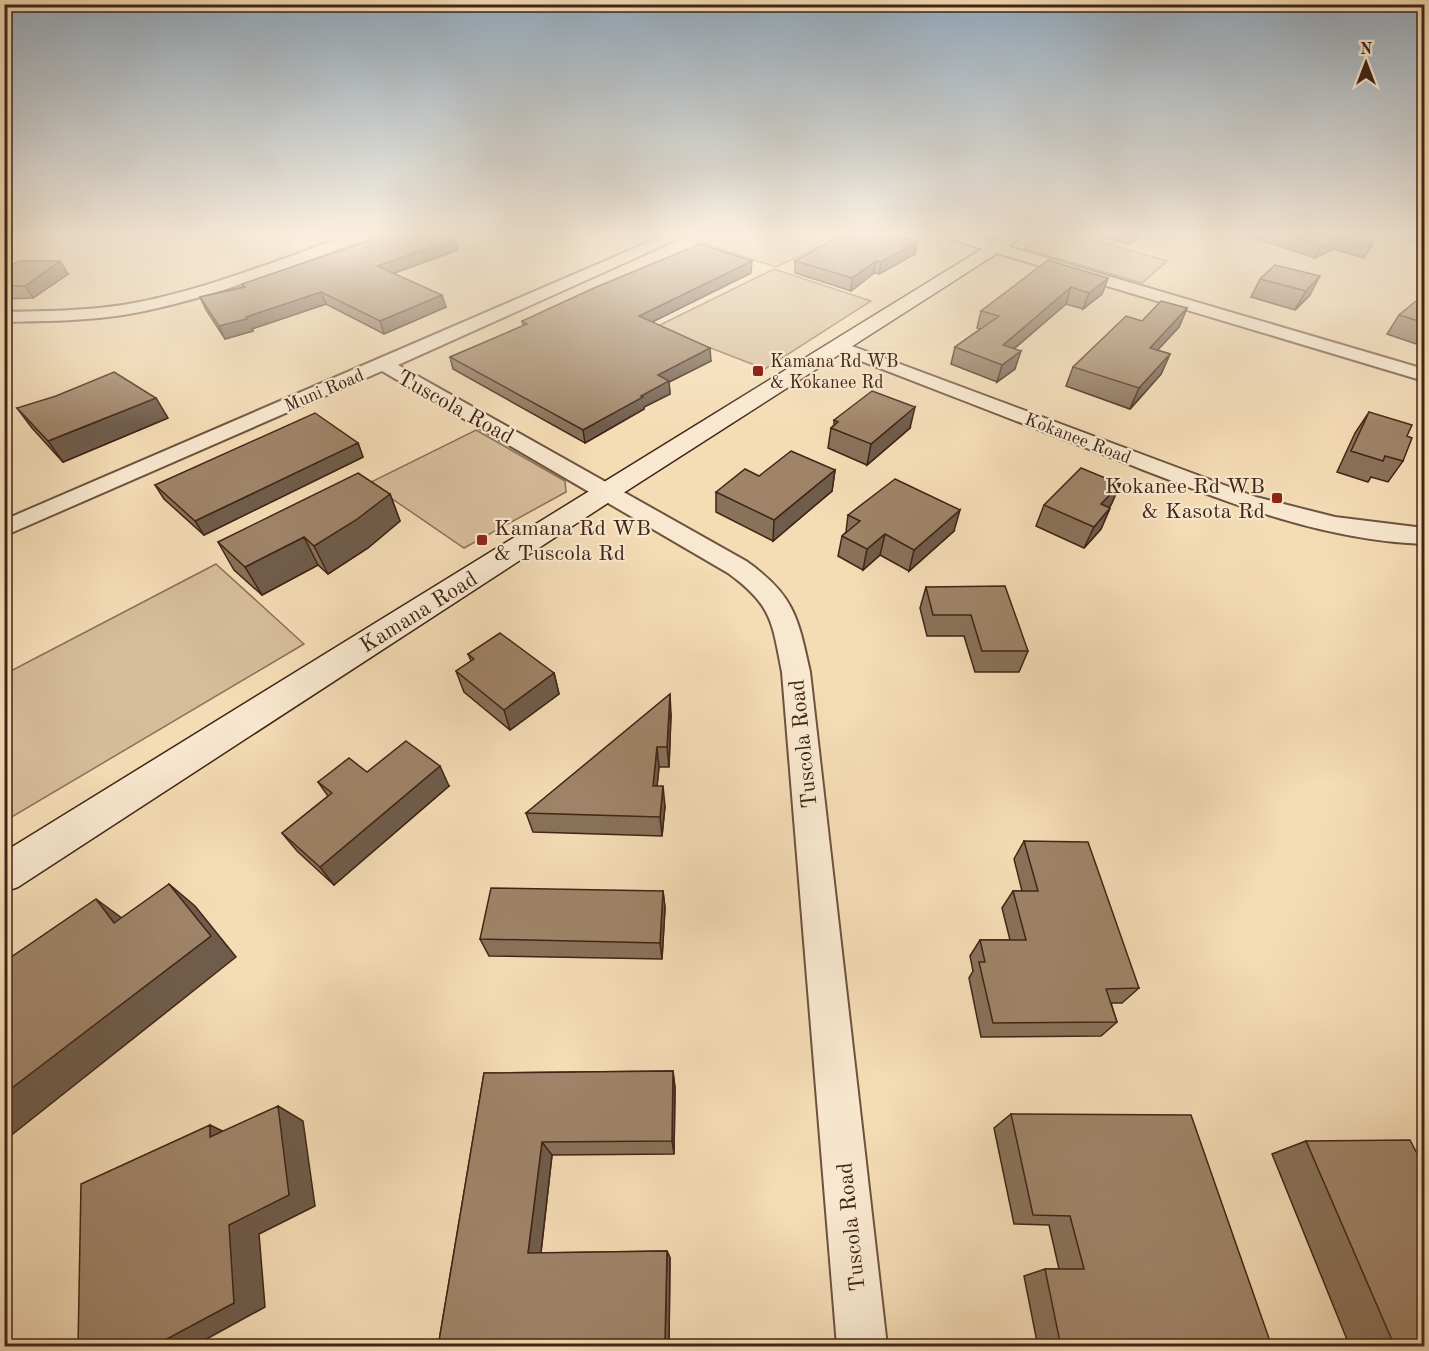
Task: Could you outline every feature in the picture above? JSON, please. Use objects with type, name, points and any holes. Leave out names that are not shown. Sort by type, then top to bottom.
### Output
[{"type":"street","points":[[4,316],[88,314],[136,308],[173,299]]},
{"type":"street","name":"Muni Road","points":[[4,529],[532,299]]},
{"type":"street","name":"Kamana Road","points":[[4,874],[608,491],[917,299]]},
{"type":"street","points":[[1167,299],[1425,375]]},
{"type":"street","name":"Kokanee Road","points":[[841,347],[1248,502],[1300,518],[1354,529],[1425,536]]},
{"type":"street","name":"Tuscola Road","points":[[383,364],[737,567],[760,584],[777,603],[786,627],[797,684],[862,1347]]},
{"type":"shaded area","points":[[713,299],[865,299],[871,301],[765,369],[656,327]]},
{"type":"shaded area","points":[[476,430],[565,481],[566,492],[464,548],[369,483]]},
{"type":"shaded area","points":[[216,564],[304,644],[5,821],[5,674]]},
{"type":"building","points":[[201,299],[300,299],[246,317],[247,319],[219,326]]},
{"type":"building","points":[[335,299],[432,299],[380,321]]},
{"type":"building","points":[[570,299],[674,299],[639,316],[710,348],[658,375],[669,381],[583,430],[450,357],[527,324],[522,321]]},
{"type":"building","points":[[997,299],[1057,299],[1003,345],[1021,351],[1002,365],[955,347],[999,316],[981,311]]},
{"type":"building","points":[[1161,301],[1187,308],[1150,348],[1170,354],[1139,388],[1073,367],[1126,316],[1142,321]]},
{"type":"building","points":[[1416,301],[1425,304],[1425,323],[1399,315]]},
{"type":"building","points":[[114,372],[156,398],[48,441],[17,408],[56,396]]},
{"type":"building","points":[[872,391],[915,407],[871,444],[831,428],[838,422],[834,420]]},
{"type":"building","points":[[1369,412],[1412,425],[1407,436],[1412,438],[1403,461],[1385,456],[1383,461],[1351,451]]},
{"type":"building","points":[[315,413],[358,443],[195,521],[155,485]]},
{"type":"building","points":[[791,451],[835,470],[774,520],[716,492],[745,469],[759,476]]},
{"type":"building","points":[[1081,468],[1120,484],[1101,504],[1110,508],[1094,527],[1044,505]]},
{"type":"building","points":[[358,473],[390,494],[356,520],[314,546],[304,537],[245,567],[218,542]]},
{"type":"building","points":[[895,479],[960,510],[914,550],[885,534],[867,549],[842,536],[860,521],[848,515]]},
{"type":"building","points":[[1005,586],[1028,651],[982,651],[971,615],[933,615],[926,587]]},
{"type":"building","points":[[500,633],[554,673],[504,710],[456,671],[474,659],[468,654]]},
{"type":"building","points":[[670,694],[667,747],[657,747],[653,786],[663,786],[660,817],[526,813]]},
{"type":"building","points":[[406,741],[440,766],[320,867],[282,833],[332,793],[318,782],[349,758],[367,772]]},
{"type":"building","points":[[1024,841],[1088,842],[1139,988],[1106,989],[1117,1022],[993,1023],[979,962],[985,962],[980,940],[1026,940],[1013,891],[1038,891]]},
{"type":"building","points":[[169,884],[211,936],[4,1094],[4,962],[96,899],[114,923]]},
{"type":"building","points":[[491,888],[663,891],[660,943],[480,939]]},
{"type":"building","points":[[673,1071],[672,1141],[542,1142],[528,1253],[667,1251],[665,1342],[575,1343],[575,1347],[438,1347],[484,1073]]},
{"type":"building","points":[[278,1106],[289,1195],[229,1225],[234,1303],[152,1347],[78,1347],[81,1184],[210,1125],[210,1137]]},
{"type":"building","points":[[1011,1114],[1191,1115],[1272,1347],[1061,1347],[1045,1269],[1084,1269],[1070,1216],[1033,1215]]},
{"type":"building","points":[[1410,1140],[1425,1169],[1425,1347],[1395,1347],[1306,1141]]},
{"type":"place","name":"Kamana Rd WB & Kokanee Rd","points":[[758,371]]},
{"type":"place","name":"Kokanee Rd WB & Kasota Rd","points":[[1277,498]]},
{"type":"place","name":"Kamana Rd WB & Tuscola Rd","points":[[482,540]]}]
